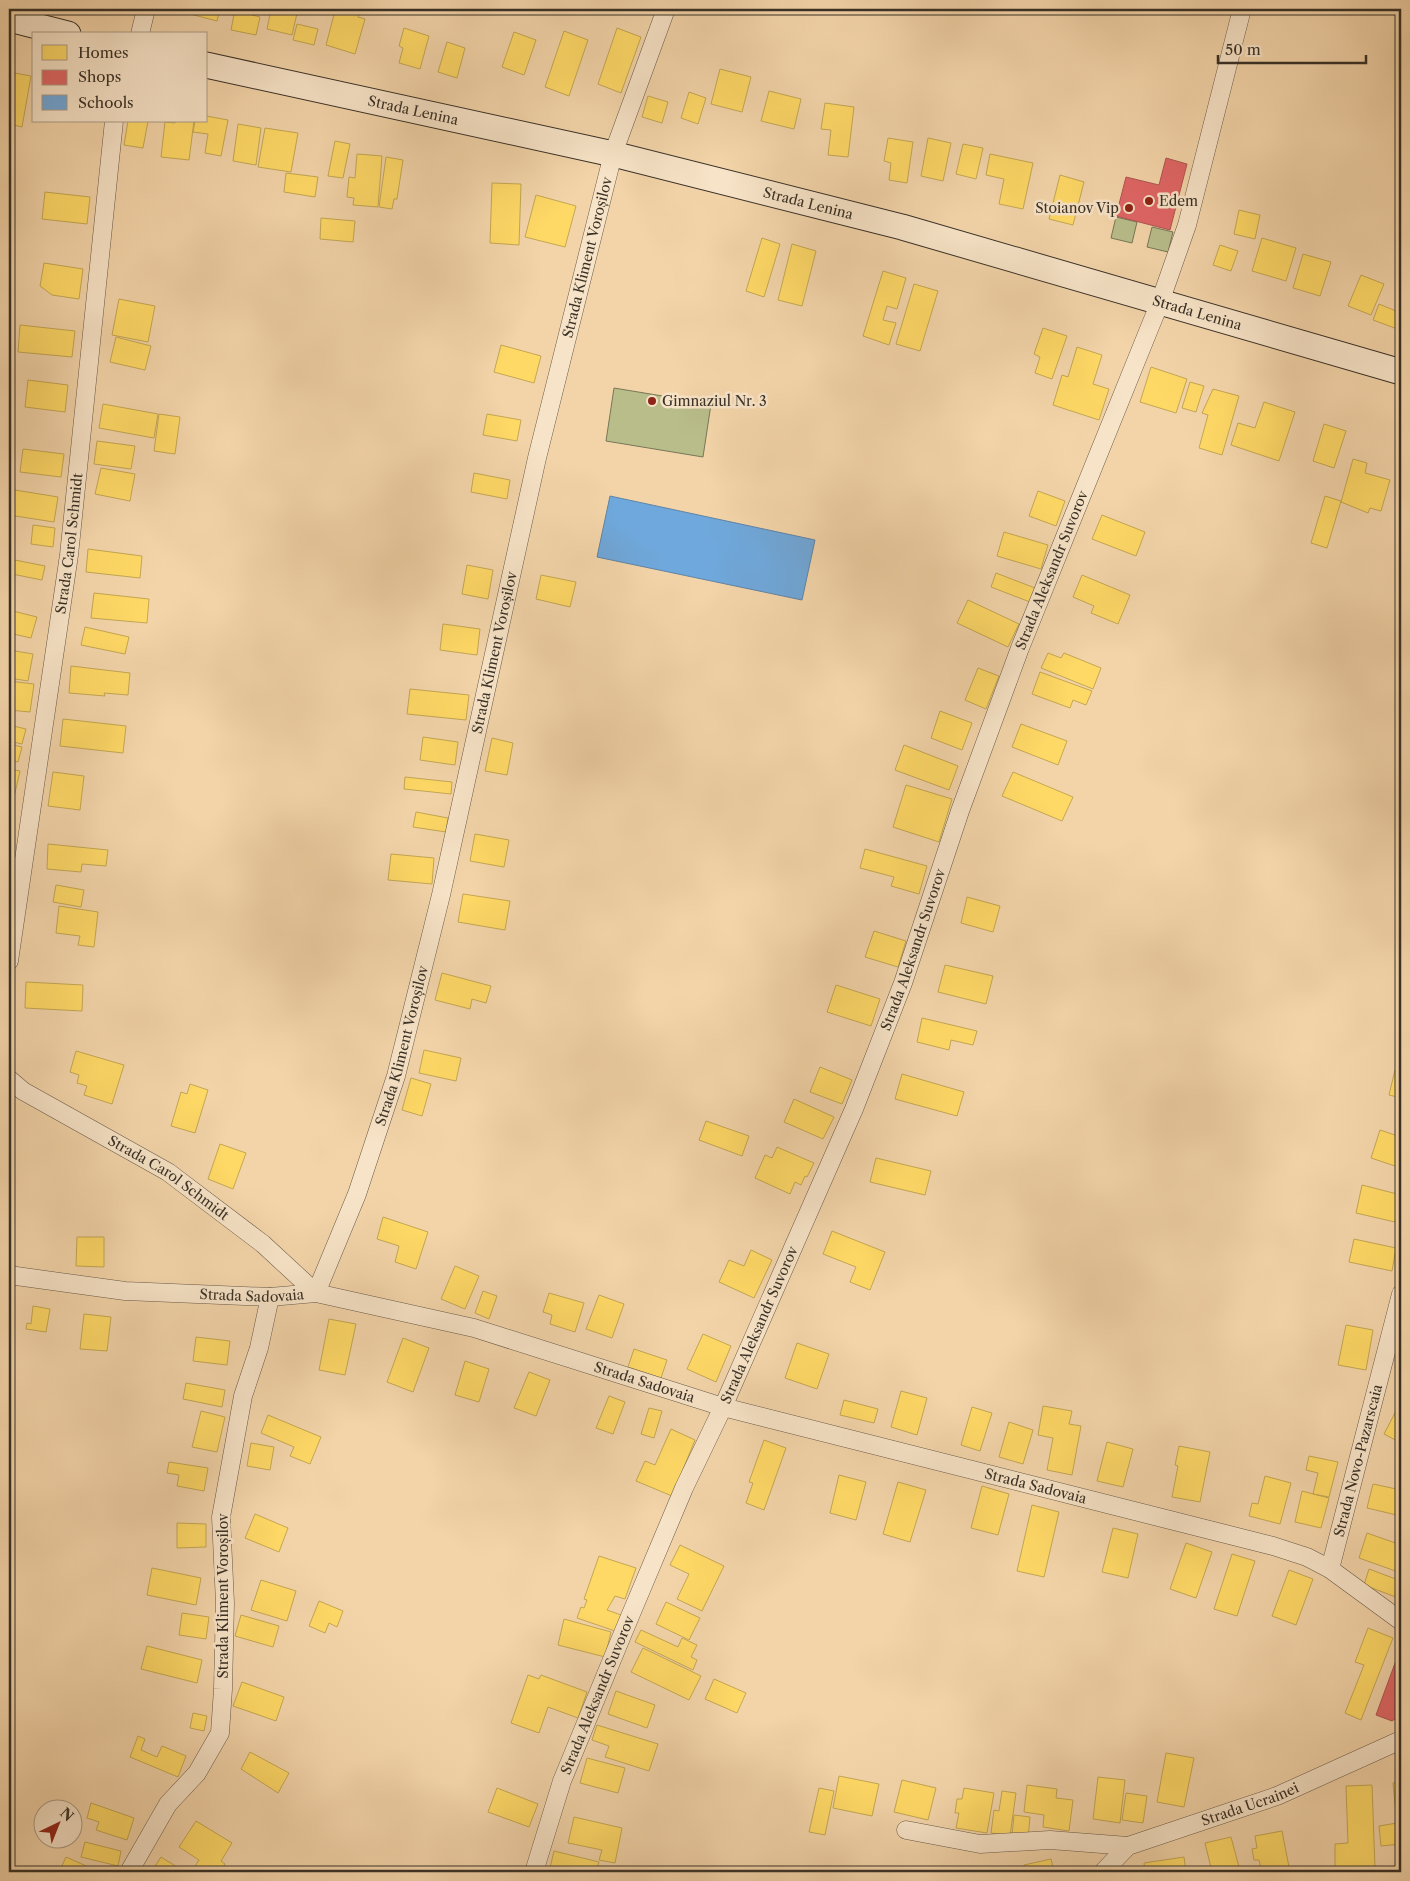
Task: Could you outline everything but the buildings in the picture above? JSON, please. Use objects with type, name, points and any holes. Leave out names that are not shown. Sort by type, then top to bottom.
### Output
[{"type":"street","points":[[140,32],[146,9]]},
{"type":"street","name":"Strada Kliment Voroșilov","points":[[316,1293],[357,1194],[396,1076],[442,895],[537,458],[612,154],[666,9]]},
{"type":"street","name":"Strada Aleksandr Suvorov","points":[[534,1872],[562,1781],[684,1488],[723,1407],[861,1091],[903,983],[960,811],[1020,648],[1160,302],[1187,225],[1242,9]]},
{"type":"street","points":[[9,20],[60,32]]},
{"type":"street","name":"Strada Lenina","points":[[208,65],[612,154],[902,227],[1401,372]]},
{"type":"street","name":"Strada Carol Schmidt","points":[[9,961],[69,555],[114,122]]},
{"type":"street","name":"Strada Carol Schmidt","points":[[9,1079],[23,1091],[168,1172],[263,1244],[316,1293]]},
{"type":"street","name":"Strada Sadovaia","points":[[9,1275],[125,1292],[270,1297],[316,1293],[474,1328],[723,1407],[1273,1546],[1307,1557],[1330,1569],[1401,1621]]},
{"type":"street","name":"Strada Novo-Pazarscaia","points":[[1330,1569],[1401,1294]]},
{"type":"street","name":"Strada Kliment Voroșilov","points":[[129,1872],[168,1804],[197,1773],[220,1733],[225,1603],[220,1516],[243,1396],[259,1348],[270,1297]]},
{"type":"street","name":"Strada Ucrainei","points":[[1103,1872],[1128,1846],[1277,1796],[1401,1740]]},
{"type":"street","points":[[906,1830],[980,1844],[1050,1840],[1128,1846]]},
{"type":"green space","points":[[1116,217],[1137,222],[1132,243],[1111,238]]},
{"type":"green space","points":[[1152,227],[1173,232],[1168,252],[1147,247]]},
{"type":"green space","points":[[614,388],[711,404],[703,457],[606,441]]},
{"type":"place","name":"Edem","points":[[1149,201]]},
{"type":"place","name":"Stoianov Vip","points":[[1129,208]]},
{"type":"place","name":"Gimnaziul Nr. 3","points":[[652,401]]}]
